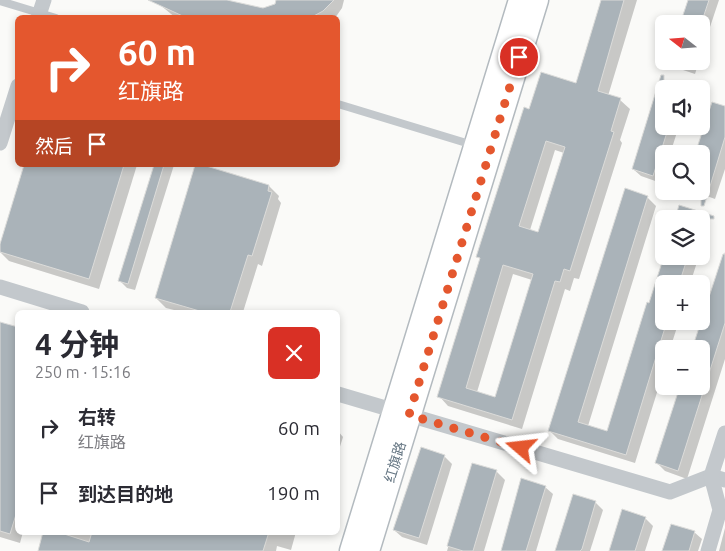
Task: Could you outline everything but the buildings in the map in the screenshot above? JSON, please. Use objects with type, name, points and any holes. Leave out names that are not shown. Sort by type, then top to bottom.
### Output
[{"type":"main road","name":"红旗路","points":[[368,551],[401,413],[475,146],[520,0]]},
{"type":"main road","name":"红旗路","points":[[351,551],[401,413],[537,0]]},
{"type":"street","points":[[0,143],[15,96]]},
{"type":"street","points":[[0,286],[76,310]]},
{"type":"street","points":[[340,395],[670,492],[718,478]]},
{"type":"street","points":[[708,551],[720,510],[718,478],[725,433]]},
{"type":"lane","points":[[0,0],[41,10]]},
{"type":"lane","points":[[340,105],[475,146]]},
{"type":"route","points":[[519,57],[409,415],[521,448]]}]
